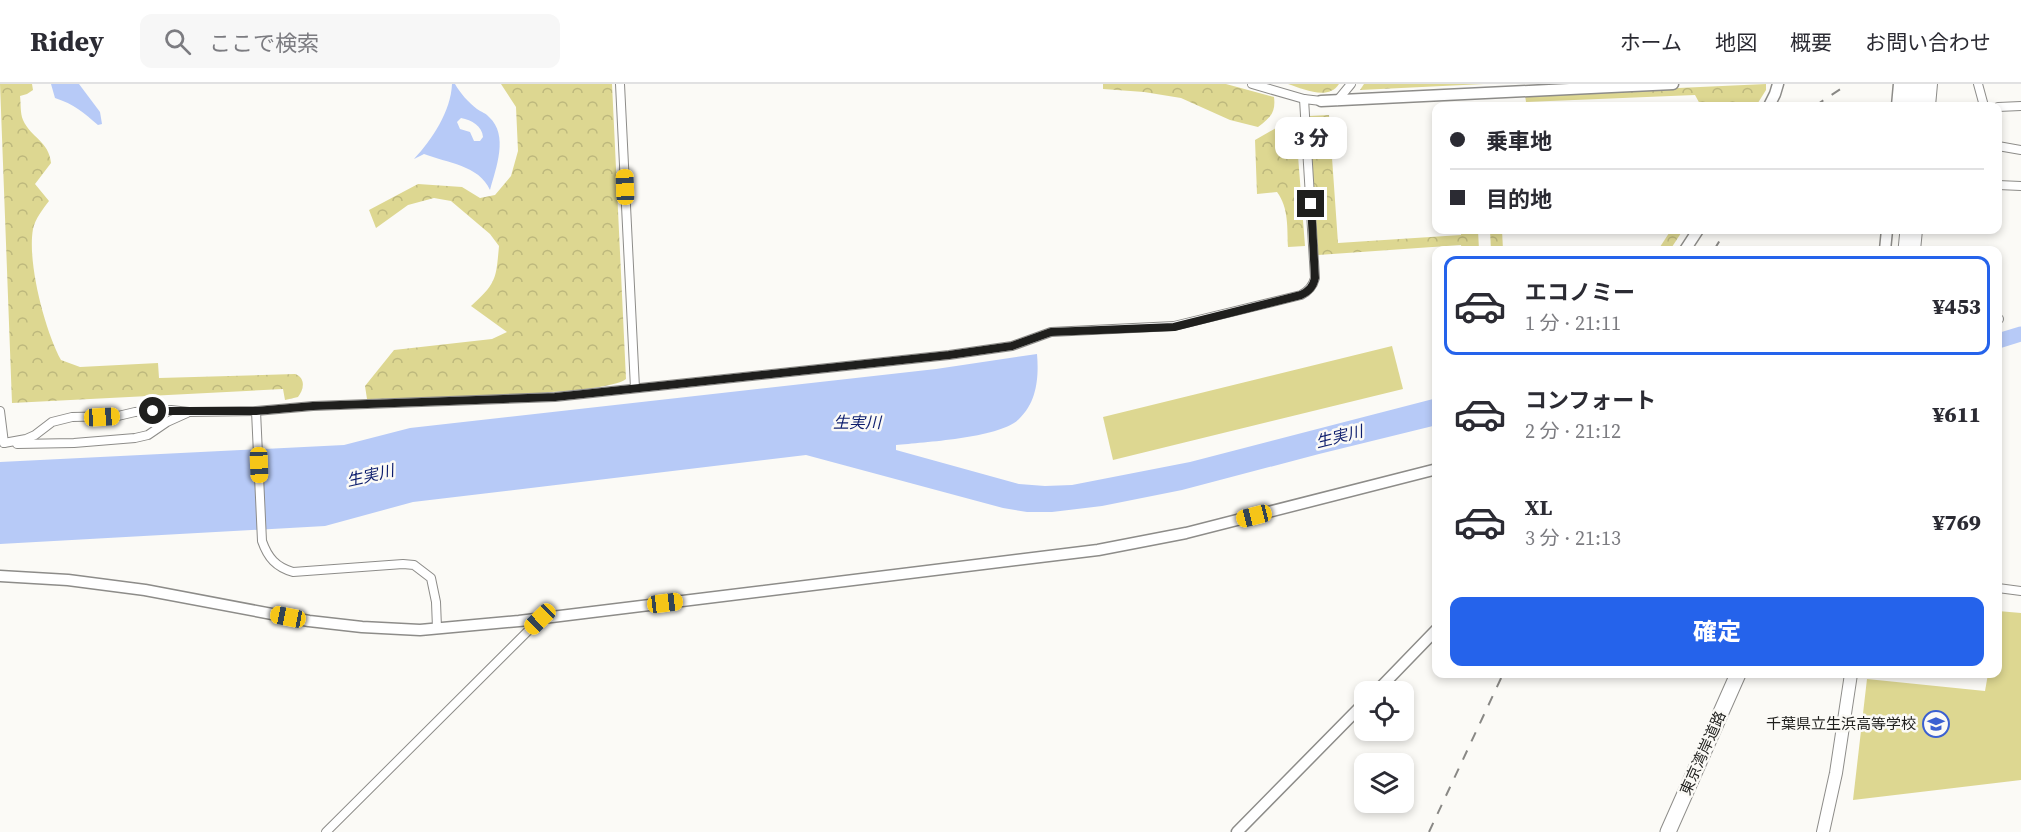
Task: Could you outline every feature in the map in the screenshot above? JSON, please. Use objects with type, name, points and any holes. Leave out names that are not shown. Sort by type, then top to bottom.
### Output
[{"type":"highway","points":[[1909,102],[1911,84]]},
{"type":"highway","points":[[1921,102],[1923,84]]},
{"type":"highway","name":"東京湾岸道路","points":[[1668,832],[1736,678]]},
{"type":"highway","name":"東京湾岸道路","points":[[1678,832],[1746,678]]},
{"type":"main road","points":[[1823,832],[1836,773],[1850,678]]},
{"type":"street","points":[[620,84],[635,388]]},
{"type":"street","points":[[1252,84],[1304,99],[1321,101],[1673,84]]},
{"type":"street","points":[[1337,100],[1351,84]]},
{"type":"street","points":[[1770,102],[1778,84]]},
{"type":"street","points":[[1897,102],[1899,84]]},
{"type":"street","points":[[1931,102],[1933,84]]},
{"type":"street","points":[[1978,84],[1983,102]]},
{"type":"street","points":[[2,443],[35,435],[61,418],[118,416],[135,412],[171,410],[256,411],[313,406],[555,397],[949,355],[1012,346],[1051,332],[1174,327],[1301,295],[1314,284],[1315,278],[1304,99]]},
{"type":"street","points":[[2002,107],[2021,106]]},
{"type":"street","points":[[2002,147],[2021,150]]},
{"type":"street","points":[[2002,185],[2021,186]]},
{"type":"street","points":[[0,411],[2,443]]},
{"type":"street","points":[[256,411],[261,533],[265,551],[272,560],[280,568],[293,572],[414,565],[431,578],[436,602],[437,628]]},
{"type":"street","points":[[2,443],[75,443],[135,438],[148,435],[167,422],[189,412]]},
{"type":"street","points":[[0,576],[68,580],[145,590],[309,621],[420,630],[540,619],[1098,550],[1186,533],[1432,470]]},
{"type":"street","points":[[2002,589],[2021,591]]},
{"type":"street","points":[[326,832],[540,619]]},
{"type":"street","points":[[1387,681],[1432,634]]},
{"type":"street","points":[[1237,832],[1354,713]]},
{"type":"green space","points":[[0,84],[32,84],[33,90],[20,96],[22,117],[26,126],[43,144],[50,156],[51,163],[35,184],[49,201],[34,225],[32,243],[39,296],[49,332],[61,360],[80,367],[158,363],[159,378],[295,374],[301,378],[303,384],[298,397],[285,400],[283,389],[12,403]]},
{"type":"green space","points":[[501,84],[612,84],[626,379],[611,385],[546,393],[367,399],[365,386],[394,350],[492,339],[507,332],[471,306],[486,291],[496,273],[499,246],[490,234],[451,201],[434,198],[408,205],[376,228],[369,210],[418,184],[462,187],[480,198],[495,195],[511,176],[518,151],[516,107]]},
{"type":"green space","points":[[1103,84],[1226,84],[1274,97],[1274,107],[1269,118],[1258,127],[1230,120],[1181,98],[1103,89]]},
{"type":"green space","points":[[1288,84],[1339,84],[1329,92],[1322,93]]},
{"type":"green space","points":[[1364,84],[1484,84],[1360,90]]},
{"type":"green space","points":[[1766,84],[1766,90],[1758,102],[1699,102],[1695,95],[1526,102],[1525,95]]},
{"type":"green space","points":[[1329,115],[1338,243],[1478,234],[1479,246],[1432,246],[1318,255],[1309,116]]},
{"type":"green space","points":[[1295,117],[1305,246],[1288,247],[1287,218],[1281,198],[1277,192],[1257,194],[1255,140]]},
{"type":"green space","points":[[1490,234],[1502,234],[1503,246],[1491,246]]},
{"type":"green space","points":[[1668,234],[1680,234],[1673,246],[1661,246]]},
{"type":"green space","points":[[1392,346],[1403,389],[1113,460],[1103,417]]},
{"type":"green space","name":"千葉県立生浜高等学校","points":[[2002,611],[2021,613],[2021,780],[1853,800],[1867,679],[1985,691],[1987,678],[2002,678]]},
{"type":"water","points":[[51,84],[79,84],[100,112],[102,124],[98,125],[73,106],[55,98]]},
{"type":"water","points":[[452,84],[455,84],[468,101],[495,124],[500,142],[498,162],[490,190],[478,175],[462,166],[424,154],[414,159],[439,124],[451,94]],"holes":[[[461,118],[473,122],[481,130],[483,137],[480,141],[474,141],[470,132],[460,129],[457,122]]]},
{"type":"water","name":"生実川","points":[[1037,354],[1036,389],[1030,405],[1019,419],[996,431],[979,435],[896,445],[896,450],[1019,484],[1072,485],[1190,462],[1432,399],[1432,426],[1182,490],[1102,506],[1052,512],[1027,512],[1003,508],[806,455],[413,502],[325,526],[0,544],[0,462],[344,445],[410,428],[936,369]]},
{"type":"waterway","name":"生実川","points":[[2002,340],[2021,334]]},
{"type":"railway","points":[[1821,102],[1848,84]]},
{"type":"railway","points":[[1716,246],[1724,234]]},
{"type":"railway","points":[[1429,832],[1501,678]]},
{"type":"place","name":"千葉県立生浜高等学校","points":[[1936,724]]},
{"type":"route","points":[[153,411],[256,411],[313,406],[555,397],[949,355],[1012,346],[1051,332],[1174,327],[1301,295],[1308,291],[1314,284],[1315,278],[1311,204]]}]
